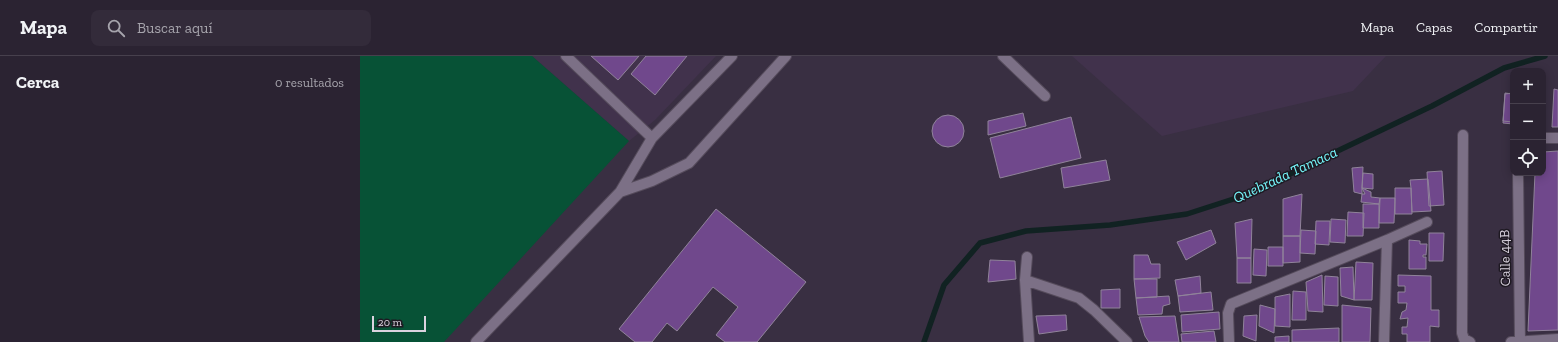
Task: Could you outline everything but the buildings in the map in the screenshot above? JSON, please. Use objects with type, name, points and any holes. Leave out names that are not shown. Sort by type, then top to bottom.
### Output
[{"type":"street","points":[[566,56],[652,138]]},
{"type":"street","points":[[476,342],[620,192],[652,138],[732,56]]},
{"type":"street","points":[[620,192],[652,181],[689,163],[786,56]]},
{"type":"street","points":[[1003,56],[1045,96]]},
{"type":"street","points":[[1463,135],[1462,333],[1464,339],[1470,342]]},
{"type":"street","points":[[1546,138],[1558,138]]},
{"type":"street","name":"Calle 44B","points":[[1517,342],[1518,176]]},
{"type":"street","points":[[1228,342],[1228,313],[1231,304],[1427,222]]},
{"type":"street","points":[[1384,342],[1387,240]]},
{"type":"street","points":[[1027,257],[1025,280],[1029,342]]},
{"type":"street","points":[[1025,280],[1079,298],[1094,310],[1127,342]]},
{"type":"street","points":[[1517,342],[1558,339]]},
{"type":"shaded area","points":[[532,56],[716,56],[655,120],[629,141]]},
{"type":"shaded area","points":[[1072,56],[1386,56],[1353,91],[1162,136]]},
{"type":"green space","points":[[360,56],[532,56],[629,141],[444,342],[360,342]]},
{"type":"waterway","name":"Quebrada Tamaca","points":[[924,342],[944,285],[980,243],[1026,231],[1110,225],[1187,214],[1252,193],[1432,106],[1504,68],[1545,56]]}]
